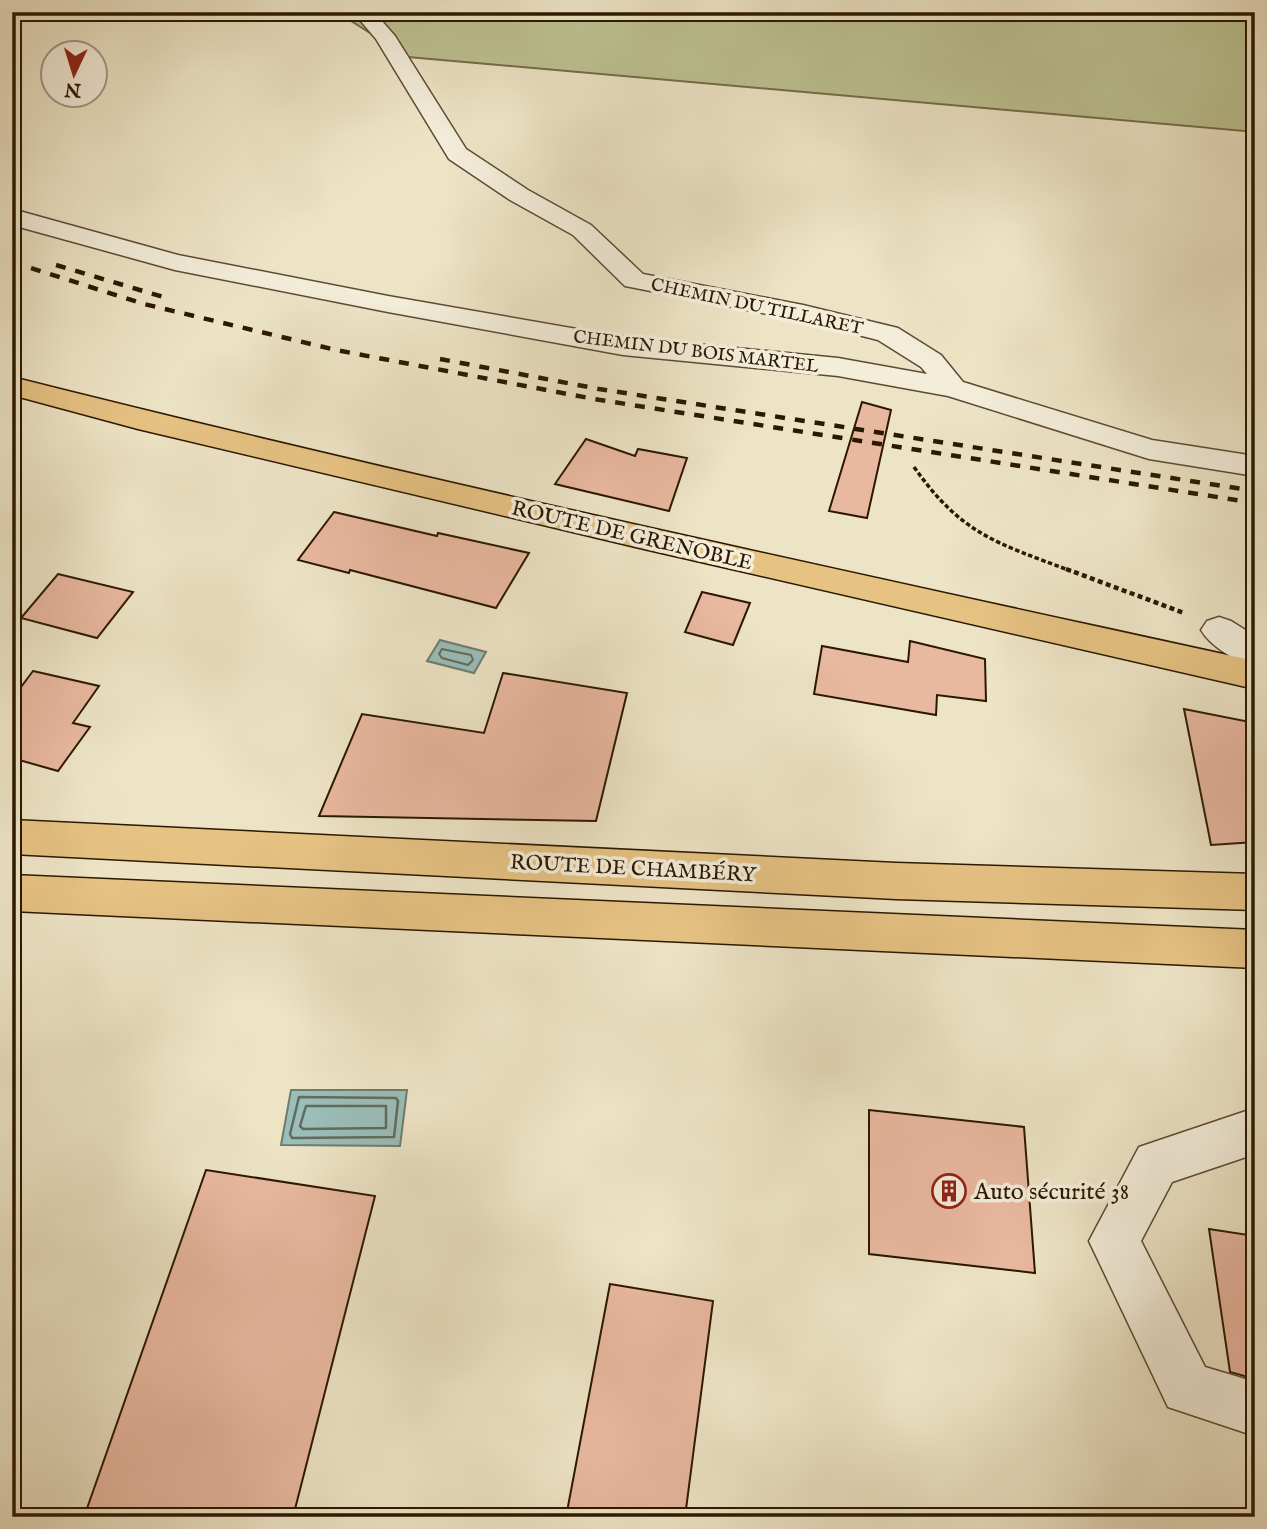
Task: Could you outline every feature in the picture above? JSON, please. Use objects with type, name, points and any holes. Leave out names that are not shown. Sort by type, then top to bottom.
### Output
[{"type":"main road","name":"ROUTE DE GRENOBLE","points":[[12,386],[138,420],[644,538],[1255,675]]},
{"type":"main road","name":"ROUTE DE CHAMBÉRY","points":[[12,837],[882,881],[1255,892]]},
{"type":"main road","points":[[12,893],[1255,949]]},
{"type":"street","name":"CHEMIN DU TILLARET","points":[[363,12],[385,36],[457,154],[519,195],[582,230],[634,280],[803,313],[888,334],[931,361],[953,388]]},
{"type":"street","name":"CHEMIN DU BOIS MARTEL","points":[[12,216],[175,262],[401,306],[623,346],[838,367],[953,388],[1149,450],[1255,466]]},
{"type":"street","points":[[1219,630],[1255,654]]},
{"type":"street","points":[[1255,1131],[1156,1164],[1114,1241],[1187,1388],[1255,1409]]},
{"type":"path","points":[[914,467],[945,508],[963,524],[991,541],[1166,604],[1219,630]]},
{"type":"green space","points":[[337,12],[1255,12],[1255,132],[408,57]]},
{"type":"water","points":[[440,640],[486,652],[474,673],[427,661]]},
{"type":"water","points":[[291,1090],[407,1090],[400,1146],[281,1145]]},
{"type":"building","points":[[862,402],[891,410],[867,518],[829,511]]},
{"type":"building","points":[[586,439],[635,456],[638,449],[687,458],[669,511],[555,484]]},
{"type":"building","points":[[334,512],[437,536],[438,533],[529,553],[496,608],[350,570],[349,573],[298,560]]},
{"type":"building","points":[[58,574],[133,592],[97,638],[21,618]]},
{"type":"building","points":[[702,592],[750,603],[733,645],[685,632]]},
{"type":"building","points":[[910,641],[985,659],[986,701],[937,695],[936,715],[814,694],[822,646],[908,662]]},
{"type":"building","points":[[33,671],[99,686],[73,723],[90,727],[58,771],[12,758],[12,699]]},
{"type":"building","points":[[503,673],[627,693],[596,821],[319,816],[362,714],[484,733]]},
{"type":"building","points":[[1184,709],[1255,723],[1255,842],[1211,845]]},
{"type":"building","name":"Auto sécurité 38","points":[[869,1110],[1024,1127],[1035,1273],[869,1254]]},
{"type":"building","points":[[206,1170],[375,1196],[293,1517],[84,1517]]},
{"type":"building","points":[[1209,1229],[1255,1236],[1255,1379],[1230,1372]]},
{"type":"building","points":[[610,1284],[713,1301],[685,1517],[566,1517]]},
{"type":"railway","points":[[12,262],[144,304],[336,350],[594,399],[1255,503]]},
{"type":"railway","points":[[56,265],[170,299]]},
{"type":"railway","points":[[440,359],[599,389],[1255,491]]},
{"type":"place","name":"Auto sécurité 38","points":[[949,1191]]}]
